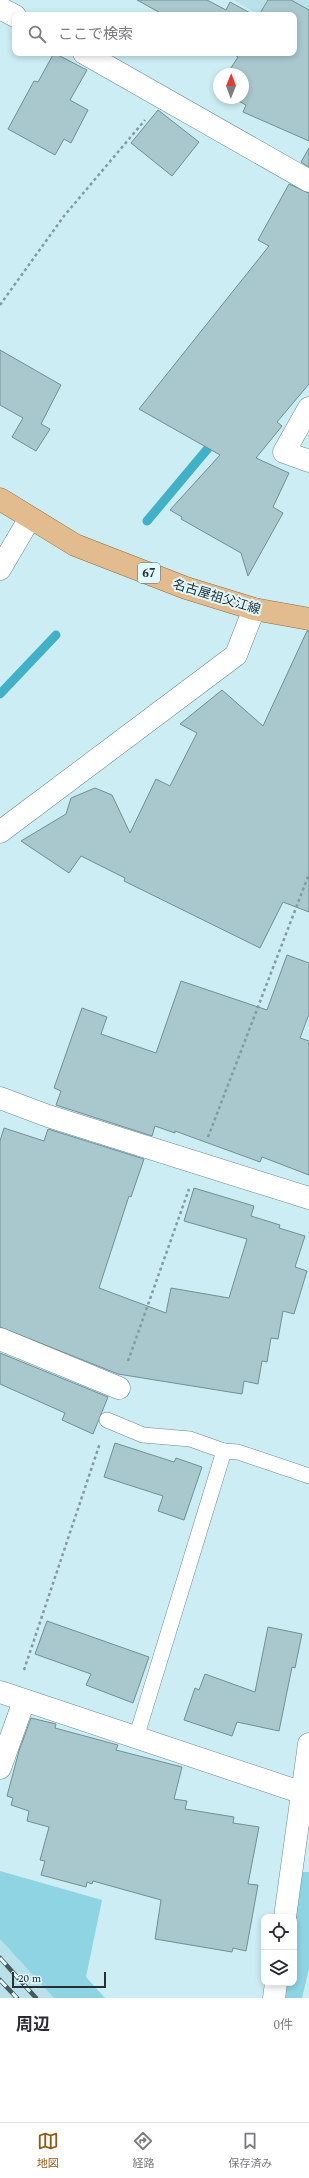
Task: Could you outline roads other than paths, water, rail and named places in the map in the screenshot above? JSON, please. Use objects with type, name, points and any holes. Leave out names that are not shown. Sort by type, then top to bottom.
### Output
[{"type":"main road","name":"名古屋祖父江線","points":[[0,499],[75,545],[186,588],[254,609],[309,619]]},
{"type":"street","points":[[0,8],[12,14]]},
{"type":"street","points":[[89,56],[309,181]]},
{"type":"street","points":[[309,408],[284,452],[309,461]]},
{"type":"street","points":[[0,569],[30,518]]},
{"type":"street","points":[[5,821],[236,655],[254,609]]},
{"type":"street","points":[[0,1098],[48,1116],[199,1162],[309,1198]]},
{"type":"street","points":[[0,1339],[119,1388]]},
{"type":"street","points":[[0,1692],[305,1794]]},
{"type":"street","points":[[0,1768],[24,1701]]},
{"type":"street","points":[[285,1914],[305,1794],[309,1744]]},
{"type":"street","points":[[274,1998],[276,1986]]},
{"type":"lane","points":[[107,1420],[143,1436],[190,1439],[224,1451],[238,1452],[309,1476]]},
{"type":"lane","points":[[136,1738],[224,1451]]},
{"type":"waterway","points":[[147,521],[215,440]]},
{"type":"waterway","points":[[0,694],[56,635]]},
{"type":"railway","points":[[0,1958],[36,1998]]},
{"type":"railway","points":[[0,1980],[17,1998]]}]
